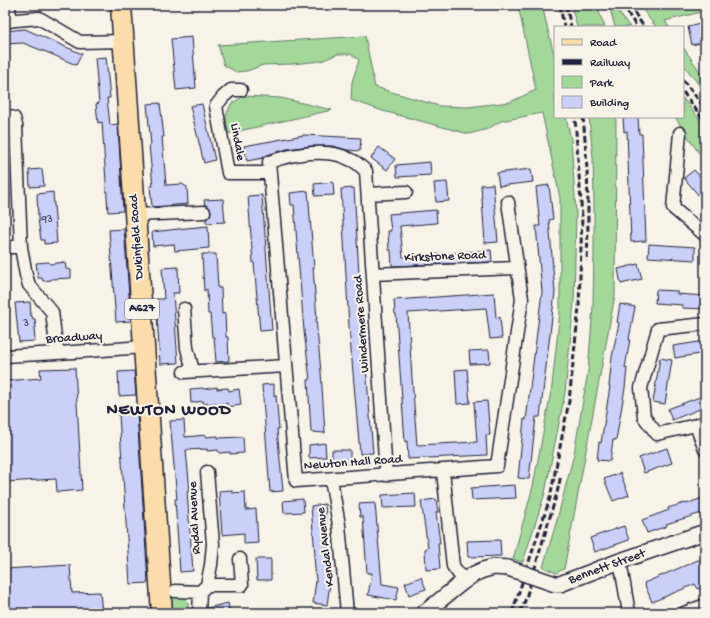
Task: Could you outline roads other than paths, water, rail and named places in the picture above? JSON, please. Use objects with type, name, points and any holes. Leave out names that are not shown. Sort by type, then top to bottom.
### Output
[{"type":"main road","name":"Dukinfield Road","points":[[121,5],[162,613]]},
{"type":"street","points":[[9,5],[7,21],[39,18],[80,42],[124,41]]},
{"type":"street","name":"Lindale","points":[[241,90],[231,90],[216,106],[228,173],[270,173]]},
{"type":"street","points":[[5,115],[14,118],[16,125],[21,247],[26,275],[29,285],[52,312],[57,353]]},
{"type":"street","points":[[680,133],[673,208],[705,235]]},
{"type":"street","name":"Windermere Road","points":[[270,173],[269,162],[298,154],[322,153],[339,155],[352,160],[366,171],[386,475]]},
{"type":"street","name":"Newton Hall Road","points":[[270,173],[296,481],[497,466],[522,299],[508,202]]},
{"type":"street","points":[[368,194],[406,192]]},
{"type":"street","points":[[135,215],[204,212]]},
{"type":"street","points":[[5,247],[21,247]]},
{"type":"street","name":"Kirkstone Road","points":[[373,274],[517,268]]},
{"type":"street","points":[[184,309],[188,371],[286,366]]},
{"type":"street","points":[[705,324],[658,329],[641,388],[644,417],[657,434],[700,423],[705,450]]},
{"type":"street","name":"Broadway","points":[[5,356],[144,347]]},
{"type":"street","points":[[424,613],[464,581],[453,566],[443,470]]},
{"type":"street","name":"Rydal Avenue","points":[[199,613],[211,566],[213,544],[207,472]]},
{"type":"street","name":"Kendal Avenue","points":[[331,479],[339,525],[348,613]]},
{"type":"street","name":"Bennett Street","points":[[464,581],[483,570],[494,567],[508,568],[555,584],[560,584],[620,561],[705,532]]},
{"type":"street","points":[[175,591],[242,585],[240,559]]},
{"type":"street","points":[[620,561],[629,613]]},
{"type":"street","points":[[684,613],[705,605]]},
{"type":"railway","points":[[560,5],[564,26]]},
{"type":"railway","points":[[566,5],[571,26]]},
{"type":"railway","points":[[622,5],[636,26]]},
{"type":"railway","points":[[629,5],[643,26]]},
{"type":"railway","points":[[684,81],[705,108]]},
{"type":"railway","points":[[684,93],[705,122]]},
{"type":"railway","points":[[512,613],[550,498],[569,401],[579,307],[582,217],[575,118]]},
{"type":"railway","points":[[583,118],[588,189],[587,261]]},
{"type":"railway","points":[[520,613],[526,598],[561,475]]},
{"type":"district","name":"NEWTON WOOD","points":[[169,411]]}]
